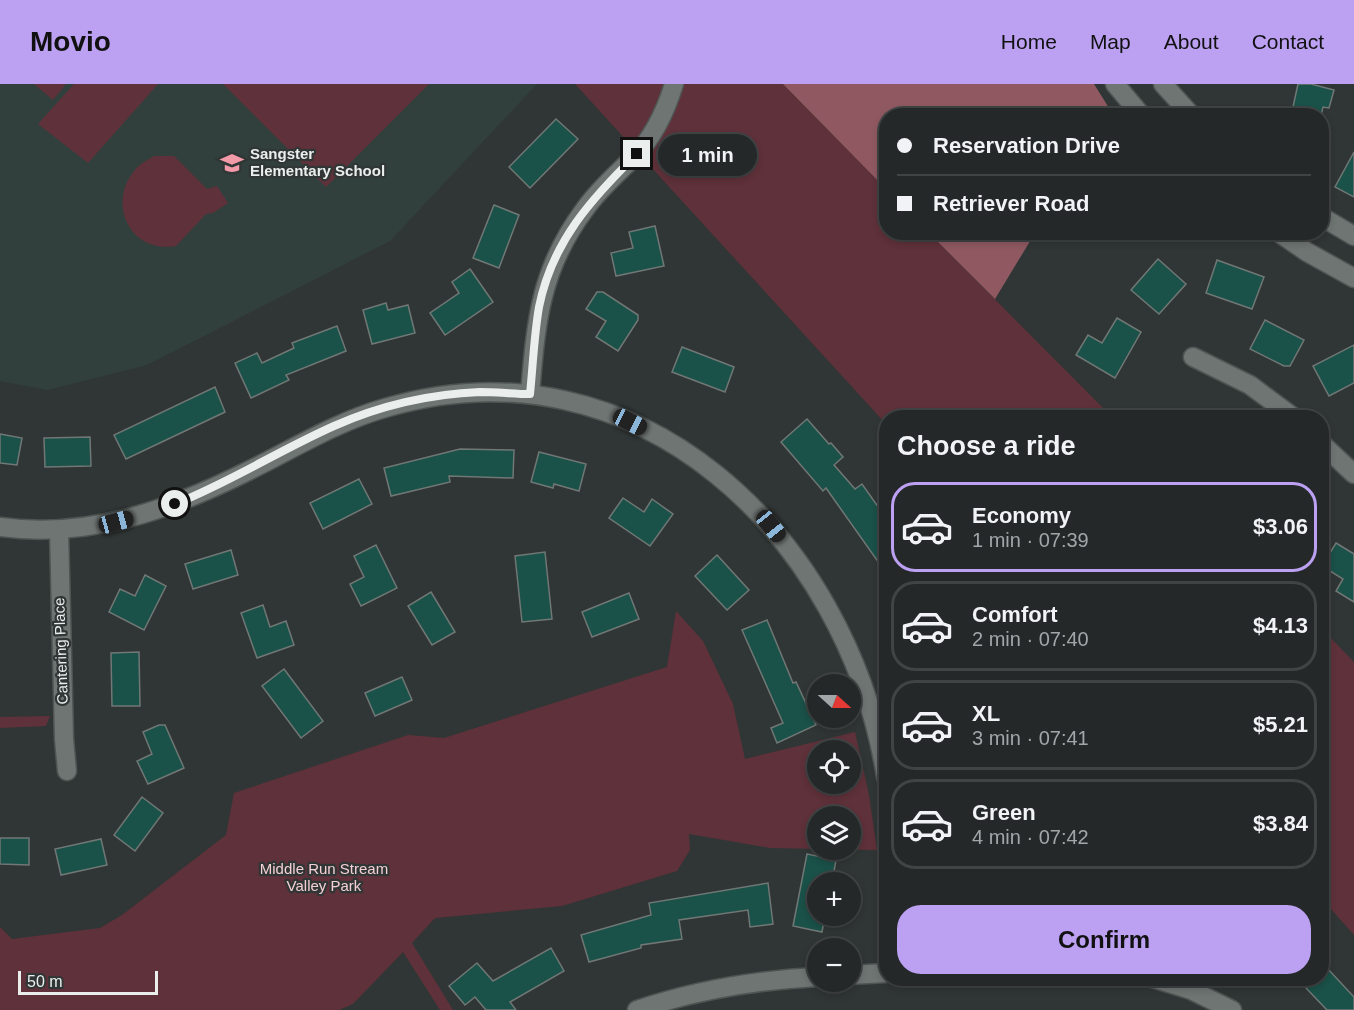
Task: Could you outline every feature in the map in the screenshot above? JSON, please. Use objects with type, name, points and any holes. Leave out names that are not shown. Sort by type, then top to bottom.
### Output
[{"type":"street","points":[[530,394],[540,306],[554,262],[569,232],[586,207],[637,154],[649,138],[669,100],[674,84]]},
{"type":"street","points":[[1115,84],[1135,108]]},
{"type":"street","points":[[1163,84],[1185,108]]},
{"type":"street","points":[[1329,221],[1354,236]]},
{"type":"street","points":[[1290,240],[1354,278]]},
{"type":"street","points":[[1193,357],[1250,385],[1284,410]]},
{"type":"street","points":[[0,527],[59,530],[116,522],[156,511],[194,497],[247,472],[333,426],[386,407],[480,392],[530,394],[579,404],[607,412],[666,440],[723,479],[771,526],[794,555],[836,622],[853,659],[879,741]]},
{"type":"street","points":[[1329,449],[1352,467]]},
{"type":"street","name":"Cantering Place","points":[[59,530],[64,739],[67,771]]},
{"type":"street","points":[[861,974],[879,973]]},
{"type":"street","points":[[637,1010],[708,990],[742,984],[807,978]]},
{"type":"street","points":[[1178,986],[1232,1010]]},
{"type":"shaded area","name":"Sangster Elementary School","points":[[0,84],[537,84],[390,241],[147,365],[48,390],[0,381]]},
{"type":"shaded area","points":[[783,84],[1094,84],[1109,108],[879,108],[879,182]]},
{"type":"shaded area","points":[[936,240],[1031,240],[995,299]]},
{"type":"green space","points":[[34,84],[66,84],[53,100]]},
{"type":"green space","points":[[74,84],[158,84],[88,163],[38,124]]},
{"type":"green space","points":[[223,84],[429,84],[326,187]]},
{"type":"green space","points":[[575,84],[783,84],[879,182],[879,240],[936,240],[1105,410],[879,410],[879,416]]},
{"type":"green space","points":[[154,156],[174,156],[207,189],[217,186],[228,203],[213,213],[206,214],[176,246],[160,246],[147,242],[128,224],[123,211],[123,197],[127,183],[141,164]]},
{"type":"green space","name":"Middle Run Stream Valley Park","points":[[676,611],[703,641],[733,704],[745,759],[807,744],[807,794],[861,794],[861,759],[877,850],[861,850],[861,806],[807,806],[807,849],[770,848],[689,834],[690,850],[677,871],[562,906],[435,918],[412,943],[453,1010],[440,1010],[403,952],[353,1004],[339,1010],[0,1010],[0,927],[12,939],[100,928],[122,915],[226,835],[234,793],[408,735],[444,738],[667,667]]},
{"type":"green space","points":[[1329,636],[1354,662],[1354,935],[1329,907]]},
{"type":"green space","points":[[50,716],[46,726],[0,728],[0,717]]},
{"type":"green space","name":"Middle Run Stream Valley Park","points":[[855,732],[857,740],[822,740]]},
{"type":"building","points":[[1298,84],[1311,84],[1334,90],[1329,108],[1293,108]]},
{"type":"building","points":[[556,119],[578,139],[530,188],[509,167]]},
{"type":"building","points":[[1354,152],[1354,197],[1335,187]]},
{"type":"building","points":[[494,205],[519,215],[499,268],[473,258]]},
{"type":"building","points":[[655,226],[664,266],[616,276],[611,253],[633,248],[629,232]]},
{"type":"building","points":[[1158,259],[1186,284],[1159,314],[1131,290]]},
{"type":"building","points":[[1217,260],[1264,277],[1252,309],[1206,293]]},
{"type":"building","points":[[470,269],[493,302],[445,335],[430,313],[459,293],[452,282]]},
{"type":"building","points":[[597,292],[603,292],[638,315],[638,320],[618,351],[596,337],[606,321],[586,309]]},
{"type":"building","points":[[386,303],[388,310],[408,305],[415,333],[372,344],[363,310]]},
{"type":"building","points":[[1117,318],[1141,332],[1115,378],[1076,355],[1088,335],[1102,343]]},
{"type":"building","points":[[1265,320],[1304,340],[1290,366],[1284,366],[1250,349]]},
{"type":"building","points":[[337,326],[346,351],[286,375],[289,380],[251,398],[235,363],[257,353],[262,363],[294,348],[292,343]]},
{"type":"building","points":[[1354,345],[1354,383],[1329,396],[1313,366]]},
{"type":"building","points":[[682,347],[734,367],[725,392],[672,372]]},
{"type":"building","points":[[215,387],[225,412],[126,459],[114,435]]},
{"type":"building","points":[[807,419],[843,457],[834,465],[855,489],[862,484],[879,508],[879,563],[826,488],[823,491],[781,442]]},
{"type":"building","points":[[0,434],[22,438],[17,465],[0,463]]},
{"type":"building","points":[[90,437],[91,466],[45,467],[44,438]]},
{"type":"building","points":[[460,449],[514,450],[513,478],[449,476],[450,482],[391,496],[384,468]]},
{"type":"building","points":[[539,452],[586,464],[579,491],[554,484],[553,488],[531,482]]},
{"type":"building","points":[[359,479],[372,504],[323,529],[310,503]]},
{"type":"building","points":[[623,498],[644,512],[652,499],[673,514],[650,546],[609,518]]},
{"type":"building","points":[[1336,543],[1354,554],[1354,602],[1336,591],[1343,579],[1329,570],[1329,554]]},
{"type":"building","points":[[376,545],[397,588],[361,606],[350,584],[364,577],[354,556]]},
{"type":"building","points":[[231,550],[238,575],[193,589],[185,564]]},
{"type":"building","points":[[545,552],[552,619],[522,622],[515,556]]},
{"type":"building","points":[[717,555],[749,590],[727,610],[695,576]]},
{"type":"building","points":[[145,575],[166,586],[144,630],[109,612],[120,589],[135,596]]},
{"type":"building","points":[[431,592],[455,632],[432,645],[408,606]]},
{"type":"building","points":[[629,593],[639,619],[592,637],[582,612]]},
{"type":"building","points":[[263,605],[270,627],[286,621],[294,645],[257,658],[241,613]]},
{"type":"building","points":[[767,620],[793,683],[796,682],[807,706],[807,728],[810,728],[777,743],[771,728],[783,723],[742,630]]},
{"type":"building","points":[[139,652],[140,706],[112,706],[111,653]]},
{"type":"building","points":[[284,669],[323,721],[301,738],[262,686]]},
{"type":"building","points":[[402,677],[412,700],[375,716],[365,693]]},
{"type":"building","points":[[159,725],[165,725],[184,768],[148,784],[137,761],[152,754],[143,732]]},
{"type":"building","points":[[142,797],[163,813],[135,851],[114,835]]},
{"type":"building","points":[[0,838],[29,838],[29,865],[0,864]]},
{"type":"building","points":[[101,839],[107,865],[61,875],[55,849]]},
{"type":"building","points":[[807,854],[807,860],[836,860],[834,872],[807,872],[807,926],[823,926],[822,932],[793,926]]},
{"type":"building","points":[[768,883],[773,924],[750,927],[748,910],[679,920],[682,939],[641,945],[641,948],[589,962],[581,935],[651,915],[649,903]]},
{"type":"building","points":[[551,948],[564,971],[510,1002],[516,1010],[486,1010],[475,997],[465,1005],[449,986],[477,963],[493,981]]},
{"type":"building","points":[[1329,970],[1354,997],[1354,1010],[1327,1010],[1306,988],[1308,986],[1329,986]]},
{"type":"place","name":"Sangster Elementary School","points":[[232,163]]},
{"type":"route","points":[[175,504],[247,472],[333,426],[386,407],[449,395],[480,392],[530,394],[540,306],[554,262],[569,232],[586,207],[637,154]]}]
